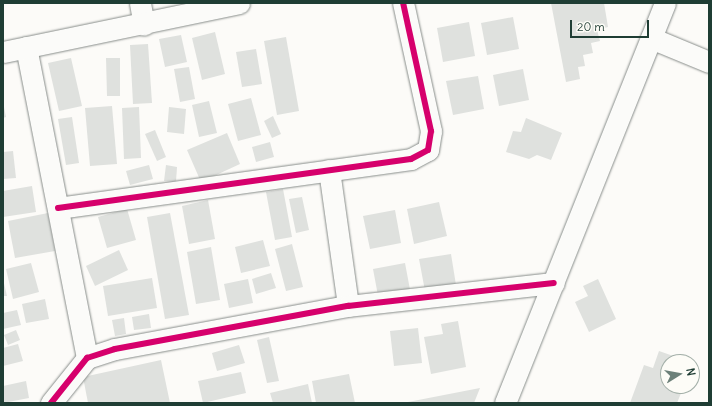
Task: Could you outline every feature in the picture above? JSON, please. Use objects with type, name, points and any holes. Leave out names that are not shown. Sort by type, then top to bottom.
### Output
[{"type":"street","points":[[140,3],[144,25]]},
{"type":"street","points":[[3,52],[144,25],[239,3]]},
{"type":"street","points":[[58,208],[411,159],[428,150],[431,131],[403,3]]},
{"type":"street","points":[[506,403],[664,3]]},
{"type":"street","points":[[650,38],[709,62]]},
{"type":"street","points":[[26,47],[87,358]]},
{"type":"street","points":[[329,170],[348,306]]},
{"type":"street","points":[[51,403],[87,358],[115,349],[348,306],[554,283]]},
{"type":"building","points":[[551,3],[604,3],[608,27],[597,30],[600,41],[591,43],[593,53],[583,55],[585,66],[578,67],[580,79],[566,82]]},
{"type":"building","points":[[513,17],[519,49],[487,55],[481,23]]},
{"type":"building","points":[[469,22],[475,56],[443,62],[437,28]]},
{"type":"building","points":[[215,32],[225,74],[202,80],[192,38]]},
{"type":"building","points":[[181,35],[187,62],[165,67],[159,39]]},
{"type":"building","points":[[286,37],[299,111],[277,115],[264,41]]},
{"type":"building","points":[[148,44],[152,103],[133,104],[130,45]]},
{"type":"building","points":[[256,49],[262,84],[242,87],[236,52]]},
{"type":"building","points":[[71,58],[82,106],[59,111],[48,63]]},
{"type":"building","points":[[106,58],[120,58],[120,96],[107,96]]},
{"type":"building","points":[[189,67],[195,99],[180,102],[174,69]]},
{"type":"building","points":[[523,69],[529,100],[499,106],[493,75]]},
{"type":"building","points":[[478,76],[484,109],[453,115],[446,81]]},
{"type":"building","points":[[251,98],[261,135],[238,141],[228,104]]},
{"type":"building","points":[[209,101],[217,133],[199,137],[192,105]]},
{"type":"building","points":[[3,102],[6,117],[3,118]]},
{"type":"building","points":[[112,106],[117,164],[90,166],[85,108]]},
{"type":"building","points":[[139,107],[141,158],[124,159],[122,108]]},
{"type":"building","points":[[169,107],[186,109],[184,134],[167,132]]},
{"type":"building","points":[[273,116],[281,134],[272,138],[264,121]]},
{"type":"building","points":[[72,117],[79,163],[66,165],[58,119]]},
{"type":"building","points":[[526,118],[562,133],[551,160],[537,155],[529,159],[506,152],[513,131],[521,132]]},
{"type":"building","points":[[155,130],[166,157],[157,161],[145,134]]},
{"type":"building","points":[[227,133],[240,164],[201,182],[187,150]]},
{"type":"building","points":[[270,142],[274,157],[256,162],[252,147]]},
{"type":"building","points":[[13,151],[16,178],[3,179],[3,152]]},
{"type":"building","points":[[149,165],[153,179],[130,185],[126,171]]},
{"type":"building","points":[[166,165],[177,167],[176,182],[164,181]]},
{"type":"building","points":[[32,186],[36,212],[3,217],[3,191]]},
{"type":"building","points":[[283,189],[292,237],[275,240],[266,192]]},
{"type":"building","points":[[302,197],[309,230],[296,233],[289,199]]},
{"type":"building","points":[[208,200],[215,239],[189,244],[182,206]]},
{"type":"building","points":[[439,202],[447,236],[414,244],[407,209]]},
{"type":"building","points":[[127,209],[136,240],[107,248],[98,217]]},
{"type":"building","points":[[395,210],[401,243],[370,249],[363,216]]},
{"type":"building","points":[[48,213],[55,251],[15,258],[8,221]]},
{"type":"building","points":[[170,213],[189,315],[165,319],[147,217]]},
{"type":"building","points":[[263,240],[270,266],[241,273],[235,247]]},
{"type":"building","points":[[292,244],[303,287],[286,291],[275,249]]},
{"type":"building","points":[[211,247],[220,300],[196,304],[187,252]]},
{"type":"building","points":[[119,250],[128,270],[95,286],[86,266]]},
{"type":"building","points":[[451,254],[456,285],[425,291],[419,259]]},
{"type":"building","points":[[31,263],[39,292],[13,299],[6,269]]},
{"type":"building","points":[[405,263],[411,295],[379,301],[373,269]]},
{"type":"building","points":[[271,273],[276,288],[256,294],[252,279]]},
{"type":"building","points":[[152,278],[157,308],[108,316],[103,286]]},
{"type":"building","points":[[3,279],[7,296],[3,296]]},
{"type":"building","points":[[248,279],[253,303],[229,308],[224,284]]},
{"type":"building","points":[[598,279],[616,319],[589,332],[575,302],[588,296],[583,286]]},
{"type":"building","points":[[45,299],[49,319],[26,323],[22,304]]},
{"type":"building","points":[[17,310],[21,325],[3,329],[3,313]]},
{"type":"building","points":[[149,314],[151,328],[134,330],[132,317]]},
{"type":"building","points":[[124,318],[126,334],[115,336],[112,320]]},
{"type":"building","points":[[458,321],[466,367],[431,374],[424,337],[443,334],[441,324]]},
{"type":"building","points":[[418,328],[422,363],[394,366],[390,331]]},
{"type":"building","points":[[16,330],[20,340],[8,345],[4,335]]},
{"type":"building","points":[[269,337],[279,381],[267,383],[257,340]]},
{"type":"building","points":[[18,344],[23,361],[3,366],[3,348]]},
{"type":"building","points":[[239,345],[245,363],[217,371],[212,353]]},
{"type":"building","points":[[659,351],[668,354],[660,354],[660,394],[681,394],[677,403],[630,403],[644,365],[653,368]]},
{"type":"building","points":[[161,360],[170,403],[88,403],[83,377]]},
{"type":"building","points":[[241,372],[246,393],[203,403],[198,381]]},
{"type":"building","points":[[349,374],[355,403],[316,403],[312,381]]},
{"type":"building","points":[[26,381],[29,398],[3,403],[3,386]]},
{"type":"building","points":[[308,384],[312,403],[273,403],[270,393]]},
{"type":"building","points":[[480,388],[474,403],[408,403],[408,402]]},
{"type":"cycle path","points":[[58,208],[411,159],[428,150],[431,131],[403,3]]},
{"type":"cycle path","points":[[51,403],[87,358],[115,349],[348,306],[554,283]]}]
